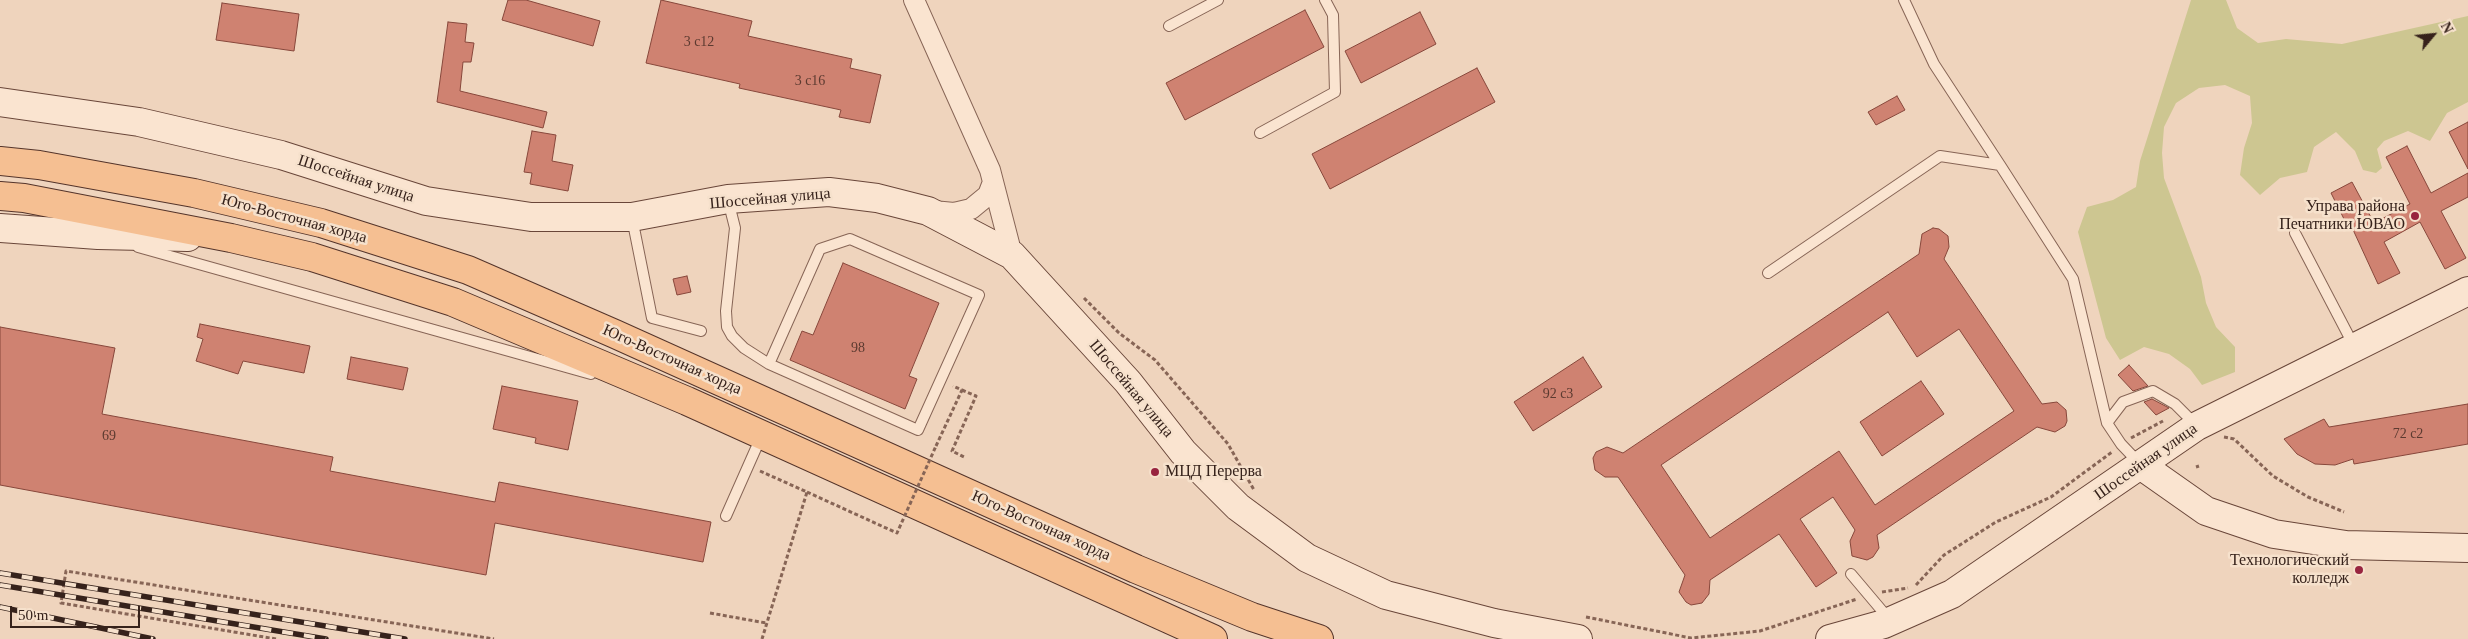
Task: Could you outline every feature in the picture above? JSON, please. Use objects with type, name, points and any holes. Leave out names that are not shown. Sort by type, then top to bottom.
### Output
[{"type":"main road","name":"Шоссейная улица","points":[[0,102],[158,126],[281,155],[426,201],[531,217],[632,217],[728,199],[829,192],[876,198],[928,211],[1012,255],[1128,382],[1183,452],[1238,507],[1307,558],[1386,595],[1494,623],[1581,628]]},
{"type":"main road","name":"Юго-Восточная хорда","points":[[0,161],[39,165],[194,193],[321,223],[468,270],[624,338],[1136,569],[1252,617],[1319,639]]},
{"type":"main road","name":"Юго-Восточная хорда","points":[[0,196],[24,198],[231,238],[312,257],[453,302],[687,401],[1213,639]]},
{"type":"main road","points":[[0,228],[98,236],[231,238]]},
{"type":"main road","name":"Шоссейная улица","points":[[1830,639],[1890,621],[1952,594],[2142,466],[2209,432],[2354,347],[2468,291]]},
{"type":"main road","points":[[2142,466],[2206,511],[2274,534],[2346,545],[2468,548]]},
{"type":"street","points":[[914,0],[973,132],[993,182],[1012,255]]},
{"type":"street","points":[[928,211],[954,213],[971,209],[988,195],[993,182]]},
{"type":"lane","points":[[1170,26],[1218,0]]},
{"type":"lane","points":[[1260,133],[1335,92],[1333,15],[1325,0]]},
{"type":"lane","points":[[1904,0],[1934,64],[2073,279],[2107,423],[2121,444],[2142,466]]},
{"type":"lane","points":[[1768,273],[1940,156],[2000,165]]},
{"type":"lane","points":[[728,199],[735,228],[726,311],[727,327],[744,348],[769,364],[918,430],[979,294],[850,239],[820,249],[769,364]]},
{"type":"lane","points":[[632,217],[652,318],[701,331]]},
{"type":"lane","points":[[2295,232],[2354,347]]},
{"type":"lane","points":[[98,236],[687,401]]},
{"type":"lane","points":[[2107,423],[2122,402],[2153,391],[2175,404],[2209,432]]},
{"type":"lane","points":[[726,516],[762,436]]},
{"type":"lane","points":[[1851,574],[1890,621]]},
{"type":"path","points":[[1079,293],[1119,333],[1155,360],[1228,444],[1254,490],[1261,496]]},
{"type":"path","points":[[962,390],[976,396],[952,450],[964,457]]},
{"type":"path","points":[[748,466],[897,533],[957,400]]},
{"type":"path","points":[[2209,432],[2234,438],[2273,476],[2308,497],[2344,512]]},
{"type":"path","points":[[1581,628],[1691,638],[1760,631],[1869,595],[1915,586],[1944,555],[1996,522],[2051,497],[2097,464]]},
{"type":"path","points":[[762,639],[807,492]]},
{"type":"path","points":[[276,639],[61,603],[66,571],[494,639]]},
{"type":"path","points":[[710,613],[766,623]]},
{"type":"shaded area","points":[[2191,0],[2226,0],[2237,28],[2258,43],[2286,39],[2342,44],[2468,16],[2468,102],[2447,113],[2430,141],[2408,131],[2384,141],[2377,149],[2382,168],[2376,173],[2363,170],[2355,151],[2336,132],[2314,147],[2307,172],[2280,178],[2260,195],[2240,175],[2244,148],[2252,123],[2250,96],[2225,85],[2199,88],[2176,103],[2164,127],[2162,153],[2164,178],[2201,277],[2206,303],[2216,327],[2235,347],[2235,372],[2202,385],[2190,369],[2169,354],[2144,347],[2120,360],[2106,338],[2078,232],[2087,207],[2113,200],[2136,187],[2140,161]]},
{"type":"building","points":[[508,0],[526,0],[600,21],[593,46],[502,20]]},
{"type":"building","points":[[661,0],[752,21],[748,36],[852,59],[850,68],[881,75],[870,123],[839,117],[841,110],[739,88],[740,84],[646,63]]},
{"type":"building","points":[[222,3],[299,14],[294,51],[216,40]]},
{"type":"building","points":[[1305,10],[1324,47],[1185,120],[1166,83]]},
{"type":"building","points":[[1420,12],[1436,44],[1361,83],[1345,51]]},
{"type":"building","points":[[448,22],[467,24],[465,42],[474,43],[471,62],[463,62],[460,91],[547,112],[543,128],[437,102]]},
{"type":"building","points":[[1477,68],[1495,102],[1330,189],[1312,154]]},
{"type":"building","points":[[1897,96],[1905,110],[1876,125],[1868,112]]},
{"type":"building","points":[[2468,122],[2468,169],[2449,132]]},
{"type":"building","points":[[532,131],[556,135],[552,161],[573,165],[568,191],[530,184],[532,173],[524,172]]},
{"type":"building","name":"Управа района Печатники ЮВАО","points":[[2407,146],[2431,193],[2468,173],[2468,197],[2441,211],[2466,258],[2445,269],[2420,222],[2384,242],[2400,273],[2378,284],[2349,221],[2346,223],[2331,193],[2352,182],[2374,223],[2410,204],[2386,157]]},
{"type":"building","points":[[1933,228],[1939,229],[1948,236],[1949,247],[1944,259],[2042,404],[2057,402],[2066,410],[2067,421],[2065,426],[2055,432],[2037,427],[1877,535],[1879,548],[1873,557],[1867,560],[1852,556],[1850,541],[1855,530],[1833,497],[1800,519],[1837,573],[1816,587],[1779,534],[1710,580],[1709,594],[1702,603],[1691,605],[1686,602],[1679,592],[1685,575],[1618,477],[1605,477],[1595,470],[1593,458],[1596,452],[1607,447],[1623,453],[1919,254],[1922,234]],"holes":[[[1888,312],[1917,357],[1959,329],[2014,411],[1875,505],[1839,451],[1710,538],[1661,465]]]},
{"type":"building","points":[[843,263],[939,303],[909,376],[917,379],[905,409],[790,360],[802,331],[813,335]]},
{"type":"building","points":[[687,276],[691,292],[677,295],[673,279]]},
{"type":"building","points":[[200,324],[310,346],[304,373],[243,361],[238,374],[196,361],[203,339],[197,337]]},
{"type":"building","points":[[0,327],[115,348],[102,414],[333,457],[330,471],[495,502],[499,482],[711,522],[703,562],[495,523],[486,575],[0,485]]},
{"type":"building","points":[[351,357],[408,368],[403,390],[347,379]]},
{"type":"building","points":[[1583,357],[1602,387],[1533,431],[1514,402]]},
{"type":"building","points":[[2129,365],[2148,386],[2133,391],[2118,375]]},
{"type":"building","points":[[1921,381],[1944,414],[1882,456],[1860,422]]},
{"type":"building","points":[[502,386],[578,401],[568,450],[535,443],[536,438],[493,429]]},
{"type":"building","points":[[2152,399],[2169,408],[2156,415],[2144,402]]},
{"type":"building","points":[[2468,404],[2468,444],[2354,464],[2353,459],[2335,465],[2315,464],[2297,454],[2284,439],[2324,419],[2329,427]]},
{"type":"railway","points":[[0,573],[405,639]]},
{"type":"railway","points":[[0,585],[326,639]]},
{"type":"railway","points":[[0,607],[153,639]]},
{"type":"place","name":"Управа района Печатники ЮВАО","points":[[2415,216]]},
{"type":"place","name":"МЦД Перерва","points":[[1155,472]]},
{"type":"place","name":"Технологический колледж","points":[[2359,570]]}]
